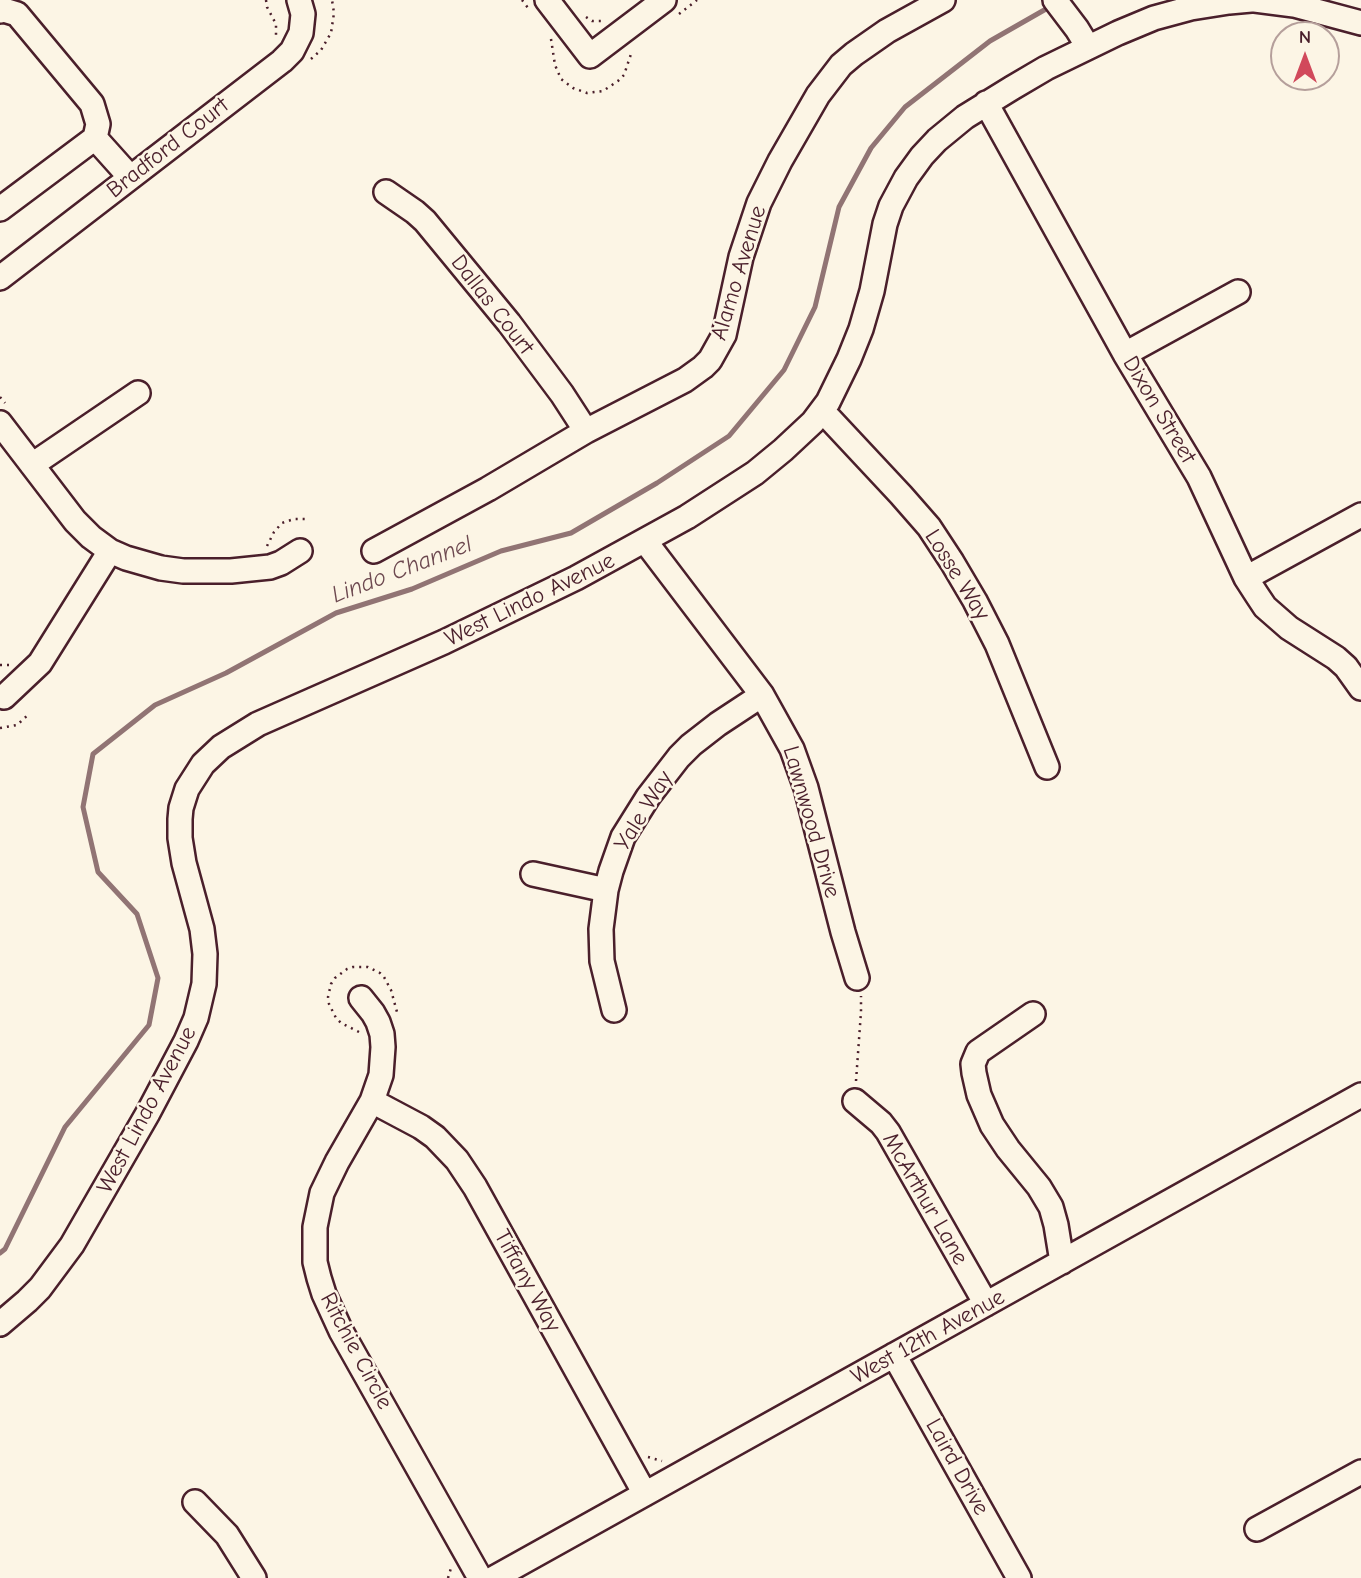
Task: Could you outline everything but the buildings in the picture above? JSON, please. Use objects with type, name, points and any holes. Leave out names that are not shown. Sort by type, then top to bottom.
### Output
[{"type":"street","name":"Bradford Court","points":[[0,278],[282,61],[297,42],[303,14],[299,0]]},
{"type":"street","points":[[547,0],[590,56],[664,0]]},
{"type":"street","name":"Alamo Avenue","points":[[374,551],[703,368],[724,335],[741,257],[759,202],[818,96],[841,65],[854,54],[887,31],[943,0]]},
{"type":"street","points":[[1055,0],[1082,38]]},
{"type":"street","name":"West Lindo Avenue","points":[[0,1324],[40,1288],[72,1245],[148,1113],[196,1018],[204,984],[205,954],[202,929],[183,856],[180,819],[187,789],[203,764],[221,747],[258,724],[444,642],[576,579],[719,497],[783,450],[821,413],[845,367],[861,330],[872,291],[885,224],[900,188],[914,167],[937,140],[965,117],[1046,68],[1082,38],[1207,5],[1253,0],[1294,5],[1361,23]]},
{"type":"street","points":[[0,11],[17,14],[92,104],[97,124],[95,138],[0,209]]},
{"type":"street","name":"Dixon Street","points":[[986,103],[1125,354],[1199,477],[1246,578],[1265,607],[1289,628],[1336,659],[1361,688]]},
{"type":"street","points":[[95,138],[130,177]]},
{"type":"street","name":"Dallas Court","points":[[386,192],[425,221],[509,323],[586,431]]},
{"type":"street","points":[[1125,354],[1238,292]]},
{"type":"street","points":[[32,466],[138,393]]},
{"type":"street","name":"Losse Way","points":[[821,413],[830,419],[901,495],[929,527],[952,562],[991,632],[1047,767]]},
{"type":"street","points":[[4,416],[32,466],[75,521],[110,551],[161,568],[206,571],[270,567],[281,564],[300,551]]},
{"type":"street","points":[[1246,578],[1361,515]]},
{"type":"street","name":"Lawnwood Drive","points":[[645,541],[762,695],[783,731],[806,788],[840,924],[857,978]]},
{"type":"street","points":[[4,697],[40,663],[110,551]]},
{"type":"street","name":"Yale Way","points":[[614,1010],[604,975],[601,946],[606,890],[623,837],[648,797],[679,757],[719,724],[762,695]]},
{"type":"street","points":[[533,874],[606,890]]},
{"type":"street","name":"Ritchie Circle","points":[[361,998],[378,1023],[383,1047],[381,1075],[372,1101],[322,1193],[315,1227],[319,1278],[341,1331],[480,1578]]},
{"type":"street","points":[[1033,1014],[978,1052],[973,1064],[974,1073],[979,1095],[992,1125],[1051,1207],[1062,1262]]},
{"type":"street","name":"West 12th Avenue","points":[[494,1578],[1361,1095]]},
{"type":"street","name":"Tiffany Way","points":[[372,1101],[435,1137],[462,1167],[645,1494]]},
{"type":"street","name":"McArthur Lane","points":[[855,1101],[888,1132],[986,1304]]},
{"type":"street","name":"Laird Drive","points":[[894,1355],[1019,1578]]},
{"type":"street","points":[[1257,1529],[1361,1472]]},
{"type":"street","points":[[195,1502],[227,1535],[254,1578]]},
{"type":"path","points":[[584,14],[596,22],[608,17]]},
{"type":"path","points":[[0,397],[4,416]]},
{"type":"path","points":[[262,551],[282,523],[306,519]]},
{"type":"path","points":[[0,665],[15,664]]},
{"type":"path","points":[[0,728],[17,724],[30,713]]},
{"type":"path","points":[[363,1037],[335,1017],[329,1004],[331,985],[335,978],[347,969],[368,967],[380,973],[391,990],[397,1014]]},
{"type":"path","points":[[855,1101],[861,1012],[857,978]]},
{"type":"path","points":[[645,1457],[666,1462]]},
{"type":"path","points":[[448,1578],[453,1564]]},
{"type":"waterway","name":"Lindo Channel","points":[[0,1253],[5,1249],[65,1127],[149,1025],[158,978],[137,914],[98,872],[83,807],[93,754],[155,705],[226,673],[336,613],[412,589],[501,551],[571,533],[657,483],[729,436],[784,370],[815,307],[839,207],[871,148],[905,107],[990,41],[1053,5]]}]
